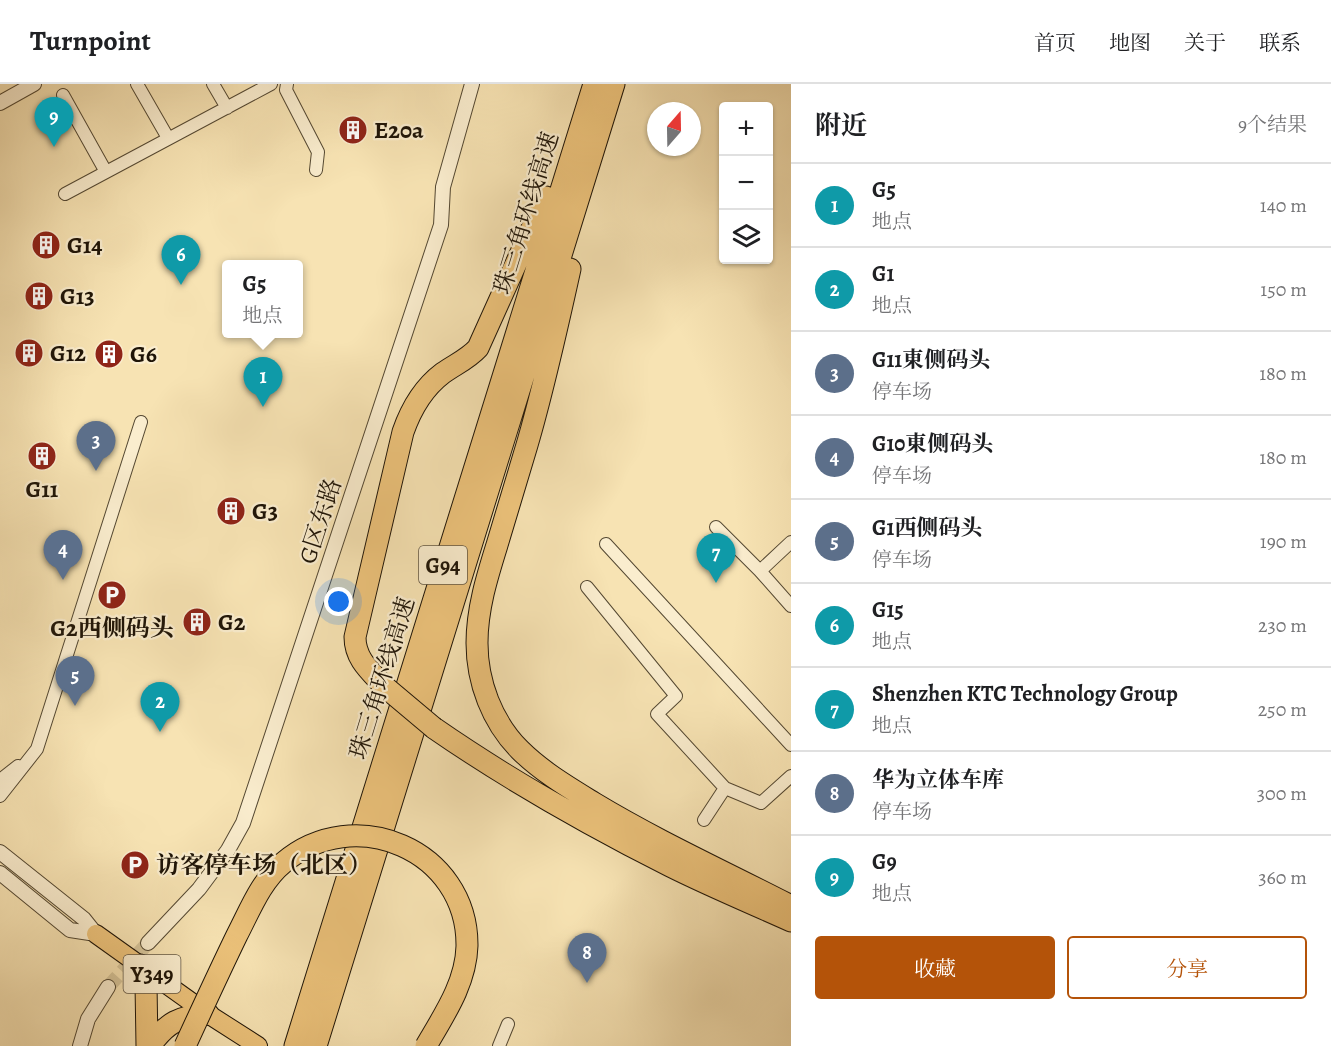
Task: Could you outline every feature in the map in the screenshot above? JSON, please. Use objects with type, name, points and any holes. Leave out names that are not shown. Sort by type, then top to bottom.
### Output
[{"type":"highway","name":"珠三角环线高速","points":[[295,1046],[596,99],[614,84]]},
{"type":"highway","name":"珠三角环线高速","points":[[316,1046],[596,99]]},
{"type":"highway","points":[[596,99],[478,348],[465,360],[435,380],[424,392],[409,416],[403,432],[355,637],[355,647],[358,656],[384,686],[434,728],[484,762],[592,825],[651,846],[791,906]]},
{"type":"highway","points":[[596,99],[543,386],[486,581],[479,615],[477,644],[480,675],[487,699],[508,736],[532,762],[651,846],[791,921]]},
{"type":"highway","points":[[185,1046],[213,983],[265,883],[281,864],[297,852],[320,841],[348,835],[370,836],[397,842],[418,854],[435,868],[448,884],[458,902],[464,921],[467,945],[465,965],[448,1006],[426,1046]]},
{"type":"highway","points":[[140,966],[147,993],[148,1046]]},
{"type":"highway","points":[[148,1046],[174,1021],[188,1015],[208,1014]]},
{"type":"main road","name":"Y349","points":[[96,934],[208,1014]]},
{"type":"main road","points":[[208,1014],[258,1046]]},
{"type":"street","points":[[0,103],[34,84]]},
{"type":"street","points":[[137,84],[168,138]]},
{"type":"street","points":[[213,84],[227,108]]},
{"type":"street","points":[[64,194],[271,84]]},
{"type":"street","points":[[287,84],[286,90],[318,152],[316,170]]},
{"type":"street","name":"G区东路","points":[[148,943],[199,889],[228,850],[243,823],[441,225],[444,187],[472,84]]},
{"type":"street","points":[[63,95],[106,172]]},
{"type":"street","points":[[0,796],[37,749],[141,422]]},
{"type":"street","points":[[716,527],[791,606]]},
{"type":"street","points":[[760,571],[791,542]]},
{"type":"street","points":[[606,544],[791,745]]},
{"type":"street","points":[[587,587],[676,696],[657,714],[725,788],[761,803],[791,776]]},
{"type":"street","points":[[0,780],[37,749]]},
{"type":"street","points":[[704,820],[725,788]]},
{"type":"street","points":[[0,852],[84,920],[96,934]]},
{"type":"street","points":[[0,873],[70,930],[96,934]]},
{"type":"street","points":[[80,1046],[88,1019],[108,987]]},
{"type":"street","points":[[498,1046],[508,1024]]},
{"type":"tunnel","points":[[108,987],[148,943]]},
{"type":"place","name":"E20a","points":[[353,130]]},
{"type":"place","name":"G9","points":[[54,147]]},
{"type":"place","name":"G14","points":[[46,245]]},
{"type":"place","name":"G15","points":[[181,285]]},
{"type":"place","name":"G13","points":[[39,296]]},
{"type":"place","name":"G12","points":[[29,353]]},
{"type":"place","name":"G6","points":[[109,354]]},
{"type":"place","name":"G5","points":[[263,407]]},
{"type":"place","name":"G11","points":[[42,456]]},
{"type":"place","name":"G11東侧码头","points":[[96,471]]},
{"type":"place","name":"G3","points":[[231,511]]},
{"type":"place","name":"G10東侧码头","points":[[63,580]]},
{"type":"place","name":"Shenzhen KTC Technology Group","points":[[716,583]]},
{"type":"place","name":"G2西侧码头","points":[[112,595]]},
{"type":"place","name":"G2","points":[[197,622]]},
{"type":"place","name":"G1西侧码头","points":[[75,706]]},
{"type":"place","name":"G1","points":[[160,732]]},
{"type":"place","name":"访客停车场（北区）","points":[[135,865]]},
{"type":"place","name":"华为立体车库","points":[[587,983]]}]
